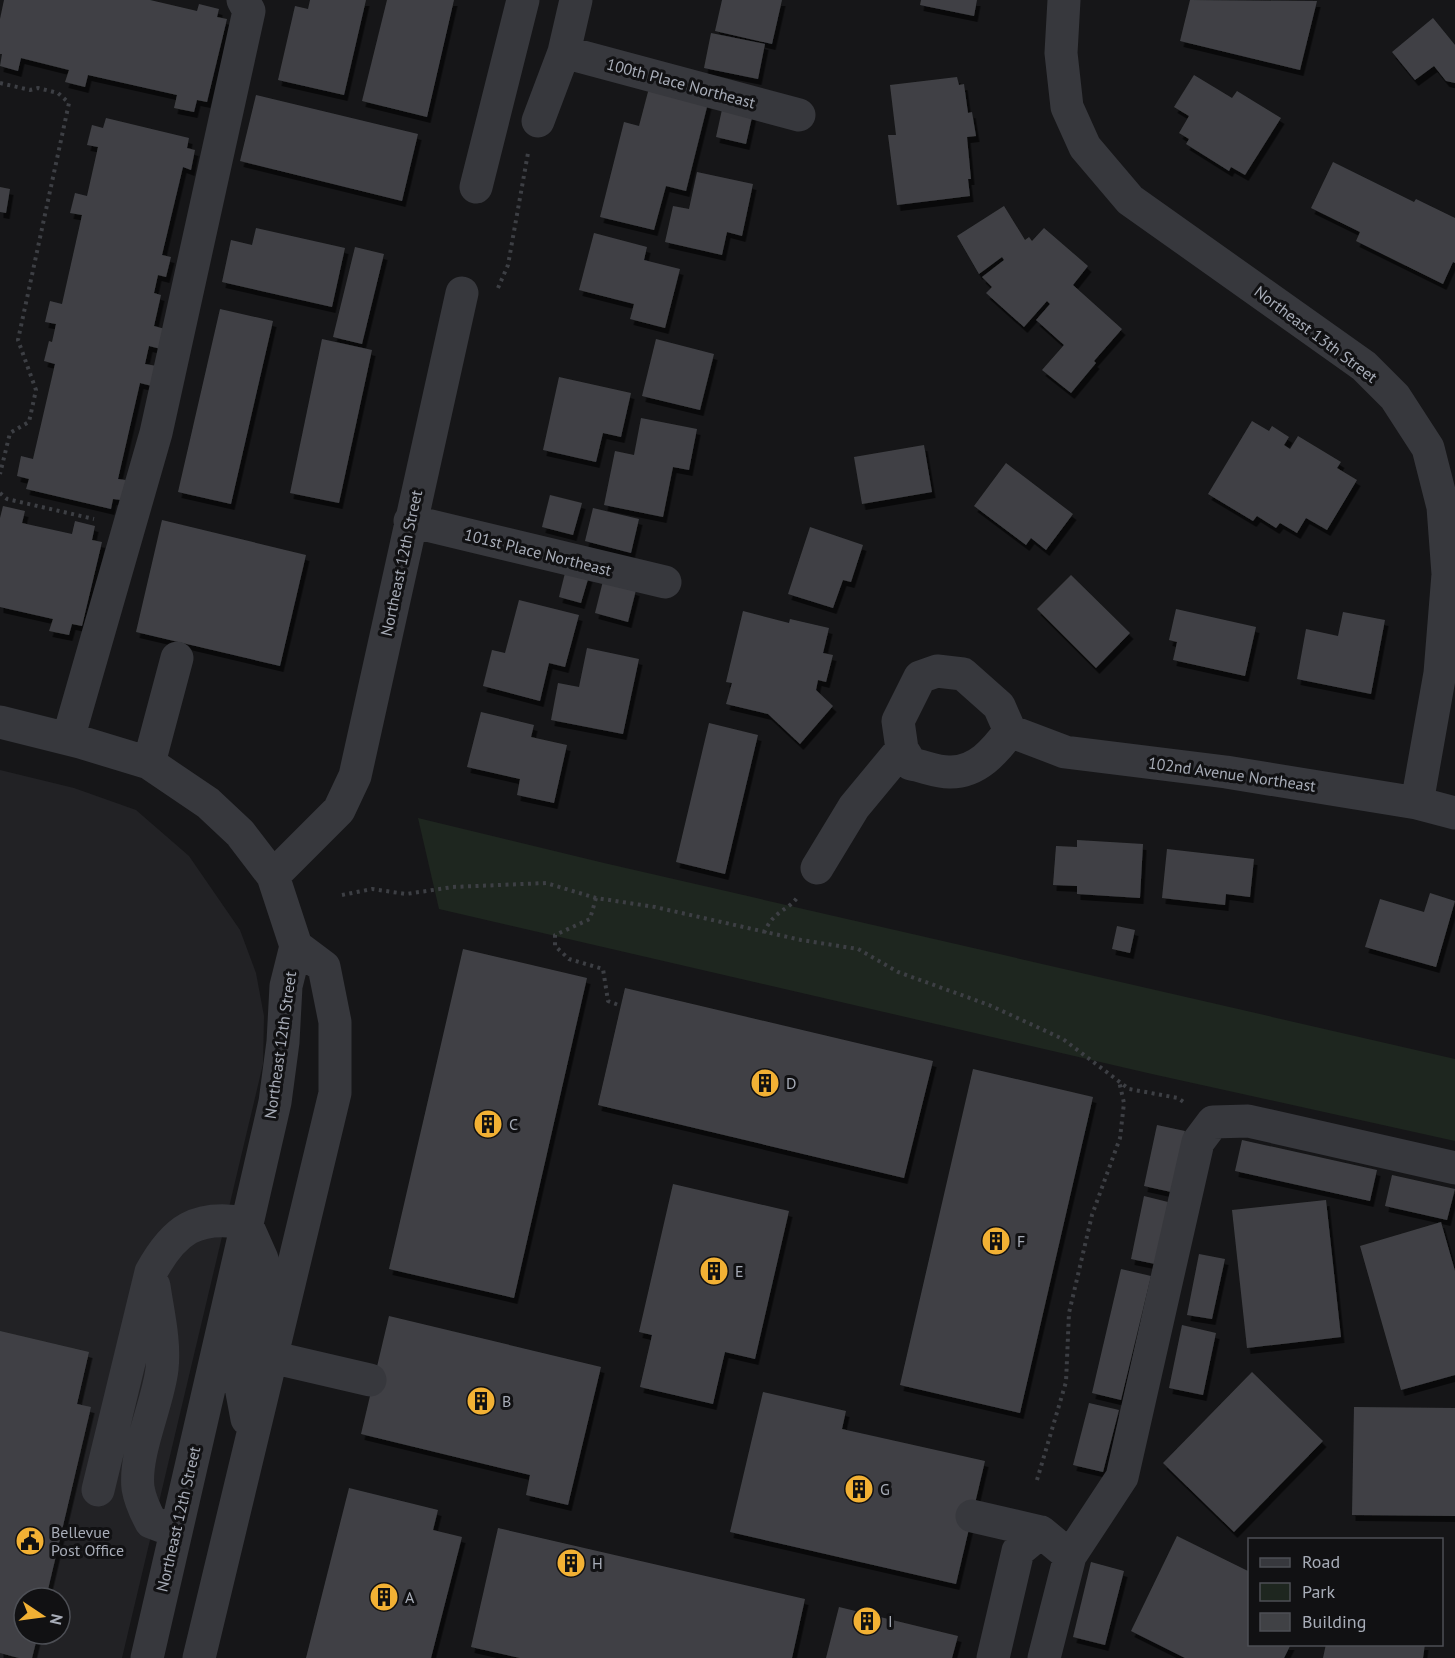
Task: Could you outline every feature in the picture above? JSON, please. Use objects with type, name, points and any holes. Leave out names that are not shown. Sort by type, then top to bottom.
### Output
[{"type":"street","points":[[68,739],[156,433],[249,11],[243,0]]},
{"type":"street","points":[[476,187],[523,0]]},
{"type":"street","points":[[538,121],[564,51],[576,0]]},
{"type":"street","name":"Northeast 13th Street","points":[[1064,0],[1060,52],[1067,107],[1085,147],[1130,200],[1364,366],[1395,397],[1428,448],[1443,507],[1448,574],[1440,673],[1418,803]]},
{"type":"street","name":"100th Place Northeast","points":[[564,51],[799,115]]},
{"type":"street","name":"Northeast 12th Street","points":[[273,876],[339,810],[355,776],[462,293]]},
{"type":"street","name":"101st Place Northeast","points":[[410,521],[665,582]]},
{"type":"street","points":[[149,763],[177,658]]},
{"type":"street","points":[[937,671],[963,674],[983,690],[999,706],[1010,731],[993,753],[972,768],[949,772],[911,764],[902,749],[897,721],[920,677],[937,671]]},
{"type":"street","points":[[0,722],[149,763],[208,803],[240,832],[273,876],[296,946]]},
{"type":"street","name":"102nd Avenue Northeast","points":[[1010,731],[1065,752],[1226,772],[1418,803],[1455,813]]},
{"type":"street","points":[[817,868],[854,807],[902,749]]},
{"type":"street","name":"Northeast 12th Street","points":[[147,1658],[275,1101],[283,1042],[285,986],[296,946],[324,967],[335,1022],[335,1093],[199,1658]]},
{"type":"street","points":[[1044,1658],[1070,1556],[1122,1477],[1198,1142],[1213,1122],[1248,1121],[1455,1168]]},
{"type":"street","points":[[98,1490],[151,1272],[164,1249],[183,1230],[206,1222],[227,1219],[246,1223],[262,1259],[241,1387],[251,1440]]},
{"type":"street","points":[[151,1272],[163,1341],[162,1371],[138,1468],[138,1487],[142,1506],[151,1522],[175,1531]]},
{"type":"street","points":[[271,1357],[370,1380]]},
{"type":"street","points":[[972,1516],[1041,1532],[1070,1556]]},
{"type":"street","points":[[993,1658],[1018,1551],[1041,1532]]},
{"type":"path","points":[[0,83],[30,90],[38,88],[58,93],[69,103],[54,171],[55,177],[18,340],[36,390],[29,422],[10,433],[0,474]]},
{"type":"path","points":[[508,265],[530,141],[538,121]]},
{"type":"path","points":[[0,493],[6,499],[102,521]]},
{"type":"path","points":[[764,933],[770,920],[795,902],[817,868]]},
{"type":"path","points":[[342,896],[372,889],[406,894],[453,887],[546,883],[596,898],[655,907],[764,933],[858,949],[898,972],[989,1005],[1064,1039],[1129,1089],[1178,1098],[1213,1122]]},
{"type":"path","points":[[596,898],[590,919],[555,935],[555,946],[569,959],[603,969],[608,1000],[621,1006]]},
{"type":"path","points":[[1037,1480],[1066,1382],[1069,1313],[1092,1215],[1120,1138],[1124,1103],[1119,1081]]},
{"type":"shaded area","points":[[0,770],[74,788],[136,810],[189,856],[240,930],[256,973],[264,1016],[263,1064],[122,1658],[0,1658]]},
{"type":"green space","points":[[418,818],[1455,1059],[1455,1141],[1152,1074],[439,909]]},
{"type":"building","points":[[4,0],[150,0],[197,11],[199,4],[219,9],[217,17],[227,19],[207,102],[197,100],[194,112],[174,108],[177,95],[88,75],[85,87],[65,82],[69,70],[21,58],[18,71],[0,66],[2,54],[0,54],[0,19]]},
{"type":"building","points":[[310,0],[366,0],[344,95],[278,80],[295,6],[308,9]]},
{"type":"building","points":[[387,0],[454,0],[427,117],[362,101]]},
{"type":"building","points":[[722,0],[782,0],[772,44],[715,31]]},
{"type":"building","points":[[921,0],[977,0],[974,16],[920,5]]},
{"type":"building","points":[[1190,0],[1317,1],[1300,70],[1180,41]]},
{"type":"building","points":[[1433,18],[1455,45],[1455,83],[1446,81],[1434,66],[1415,80],[1392,52]]},
{"type":"building","points":[[711,33],[765,44],[758,79],[704,68]]},
{"type":"building","points":[[1194,75],[1232,98],[1237,91],[1281,118],[1245,175],[1231,167],[1229,171],[1186,144],[1189,139],[1179,133],[1189,116],[1174,107]]},
{"type":"building","points":[[957,77],[959,85],[964,84],[968,113],[972,112],[976,136],[967,137],[971,179],[968,179],[970,196],[897,205],[888,135],[896,135],[890,85]]},
{"type":"building","points":[[649,88],[708,103],[686,191],[666,186],[654,230],[600,217],[624,122],[639,126]]},
{"type":"building","points":[[256,95],[418,134],[402,201],[240,161]]},
{"type":"building","points":[[723,105],[753,113],[746,144],[716,137]]},
{"type":"building","points":[[106,118],[189,138],[187,148],[195,150],[191,170],[183,167],[162,255],[171,257],[166,277],[158,275],[154,293],[161,295],[154,326],[165,329],[161,349],[149,346],[145,364],[157,366],[152,386],[140,383],[118,479],[126,480],[121,500],[113,499],[111,509],[26,489],[29,479],[17,476],[21,456],[33,459],[55,364],[44,361],[56,324],[45,322],[50,301],[62,304],[82,215],[70,213],[75,193],[87,196],[98,147],[87,145],[92,125],[103,128]]},
{"type":"building","points":[[1333,162],[1414,202],[1416,199],[1455,218],[1455,263],[1453,262],[1443,284],[1356,241],[1360,232],[1311,208]]},
{"type":"building","points":[[697,172],[753,184],[742,236],[727,232],[722,255],[665,242],[673,206],[689,209]]},
{"type":"building","points":[[0,187],[10,189],[6,213],[0,212]]},
{"type":"building","points":[[1004,206],[1025,240],[1029,237],[1032,241],[1044,228],[1088,266],[1073,285],[1122,329],[1094,361],[1096,363],[1071,393],[1042,370],[1064,345],[1036,320],[1050,304],[1047,301],[1024,327],[986,293],[992,287],[982,277],[1004,260],[1002,257],[979,274],[957,236]]},
{"type":"building","points":[[256,228],[345,248],[332,307],[222,282],[231,240],[252,245]]},
{"type":"building","points":[[594,233],[647,247],[644,260],[680,269],[665,328],[630,319],[634,304],[579,290]]},
{"type":"building","points":[[355,247],[384,254],[362,344],[333,337]]},
{"type":"building","points":[[220,309],[273,321],[231,504],[178,492]]},
{"type":"building","points":[[322,339],[372,350],[339,503],[290,493]]},
{"type":"building","points":[[656,339],[714,354],[700,410],[642,396]]},
{"type":"building","points":[[559,377],[631,393],[621,437],[603,433],[596,462],[543,450]]},
{"type":"building","points":[[641,418],[697,429],[689,470],[673,467],[663,517],[604,505],[615,451],[634,455]]},
{"type":"building","points":[[1252,421],[1269,431],[1272,426],[1289,437],[1284,445],[1290,449],[1298,436],[1341,462],[1337,468],[1357,480],[1327,530],[1306,518],[1297,533],[1280,523],[1276,528],[1257,516],[1253,521],[1208,494]]},
{"type":"building","points":[[924,445],[932,492],[862,504],[854,457]]},
{"type":"building","points":[[1006,463],[1073,514],[1046,550],[1031,538],[1026,545],[974,506]]},
{"type":"building","points":[[550,495],[582,503],[573,535],[542,527]]},
{"type":"building","points":[[3,506],[25,511],[22,523],[72,534],[75,521],[95,526],[92,540],[102,542],[82,626],[72,624],[69,635],[49,631],[53,619],[0,607],[0,518]]},
{"type":"building","points":[[593,508],[639,519],[631,553],[585,541]]},
{"type":"building","points":[[162,520],[306,555],[280,666],[136,632]]},
{"type":"building","points":[[810,527],[863,545],[851,582],[843,580],[833,608],[788,594]]},
{"type":"building","points":[[566,569],[589,576],[581,603],[559,597]]},
{"type":"building","points":[[1071,575],[1130,633],[1096,668],[1037,609]]},
{"type":"building","points":[[603,581],[636,590],[628,622],[595,613]]},
{"type":"building","points":[[519,600],[579,615],[565,667],[549,663],[540,701],[483,686],[492,650],[505,653]]},
{"type":"building","points":[[1176,609],[1256,627],[1245,676],[1173,660],[1177,642],[1169,640]]},
{"type":"building","points":[[743,611],[789,623],[790,619],[829,628],[823,653],[833,655],[826,682],[818,680],[816,690],[833,706],[800,744],[768,714],[726,704],[732,683],[726,682]]},
{"type":"building","points":[[1343,612],[1385,620],[1371,694],[1297,679],[1306,629],[1338,636]]},
{"type":"building","points":[[587,648],[639,659],[623,734],[551,720],[558,683],[579,687]]},
{"type":"building","points":[[481,712],[534,725],[531,737],[567,745],[554,803],[517,795],[520,779],[467,767]]},
{"type":"building","points":[[709,723],[758,735],[725,874],[676,862]]},
{"type":"building","points":[[1077,840],[1143,844],[1140,898],[1077,894],[1077,886],[1053,885],[1056,846],[1077,847]]},
{"type":"building","points":[[1167,849],[1254,859],[1250,897],[1226,894],[1225,905],[1162,898]]},
{"type":"building","points":[[1430,893],[1455,901],[1436,967],[1365,947],[1380,899],[1424,912]]},
{"type":"building","points":[[1117,926],[1135,930],[1130,953],[1112,949]]},
{"type":"building","name":"C","points":[[463,949],[587,978],[514,1298],[389,1269]]},
{"type":"building","name":"D","points":[[625,988],[933,1061],[904,1178],[598,1105]]},
{"type":"building","name":"F","points":[[973,1069],[1093,1097],[1020,1413],[900,1385]]},
{"type":"building","points":[[1157,1125],[1185,1131],[1171,1192],[1144,1186]]},
{"type":"building","points":[[1242,1140],[1377,1170],[1370,1201],[1235,1171]]},
{"type":"building","points":[[1392,1175],[1455,1189],[1447,1220],[1385,1206]]},
{"type":"building","name":"E","points":[[673,1184],[789,1211],[755,1359],[725,1352],[713,1404],[640,1387],[652,1335],[639,1332]]},
{"type":"building","points":[[1144,1196],[1168,1202],[1155,1264],[1131,1259]]},
{"type":"building","points":[[1326,1200],[1341,1337],[1247,1348],[1232,1210]]},
{"type":"building","points":[[1441,1222],[1455,1271],[1455,1375],[1401,1390],[1360,1246]]},
{"type":"building","points":[[1199,1254],[1225,1259],[1212,1319],[1187,1315]]},
{"type":"building","points":[[1121,1269],[1151,1276],[1121,1400],[1092,1393]]},
{"type":"building","name":"B","points":[[389,1316],[601,1367],[568,1505],[526,1495],[530,1475],[361,1434]]},
{"type":"building","points":[[1182,1325],[1216,1333],[1203,1395],[1169,1388]]},
{"type":"building","name":"Bellevue Post Office","points":[[0,1331],[89,1352],[77,1404],[91,1407],[49,1586],[12,1586],[12,1646],[35,1646],[32,1658],[19,1658],[0,1653]]},
{"type":"building","points":[[1252,1372],[1323,1441],[1234,1532],[1163,1463]]},
{"type":"building","name":"G","points":[[763,1392],[846,1411],[842,1429],[985,1461],[956,1584],[730,1532]]},
{"type":"building","points":[[1089,1403],[1119,1410],[1103,1472],[1073,1465]]},
{"type":"building","points":[[1354,1407],[1455,1408],[1455,1516],[1352,1515]]},
{"type":"building","name":"A","points":[[349,1488],[438,1510],[433,1530],[462,1537],[431,1658],[306,1658]]},
{"type":"building","name":"H","points":[[498,1528],[805,1599],[792,1658],[520,1658],[471,1647]]},
{"type":"building","points":[[1177,1536],[1248,1571],[1248,1646],[1290,1646],[1284,1658],[1185,1658],[1131,1631]]},
{"type":"building","points":[[1091,1562],[1124,1571],[1105,1645],[1073,1637]]},
{"type":"building","name":"I","points":[[839,1607],[958,1636],[952,1658],[826,1658]]},
{"type":"building","points":[[1326,1646],[1425,1646],[1423,1658],[1323,1658]]},
{"type":"place","name":"D","points":[[765,1083]]},
{"type":"place","name":"C","points":[[488,1124]]},
{"type":"place","name":"F","points":[[996,1241]]},
{"type":"place","name":"E","points":[[714,1271]]},
{"type":"place","name":"B","points":[[481,1401]]},
{"type":"place","name":"G","points":[[859,1489]]},
{"type":"place","name":"Bellevue Post Office","points":[[30,1541]]},
{"type":"place","name":"H","points":[[571,1563]]},
{"type":"place","name":"A","points":[[384,1597]]},
{"type":"place","name":"I","points":[[867,1621]]}]
